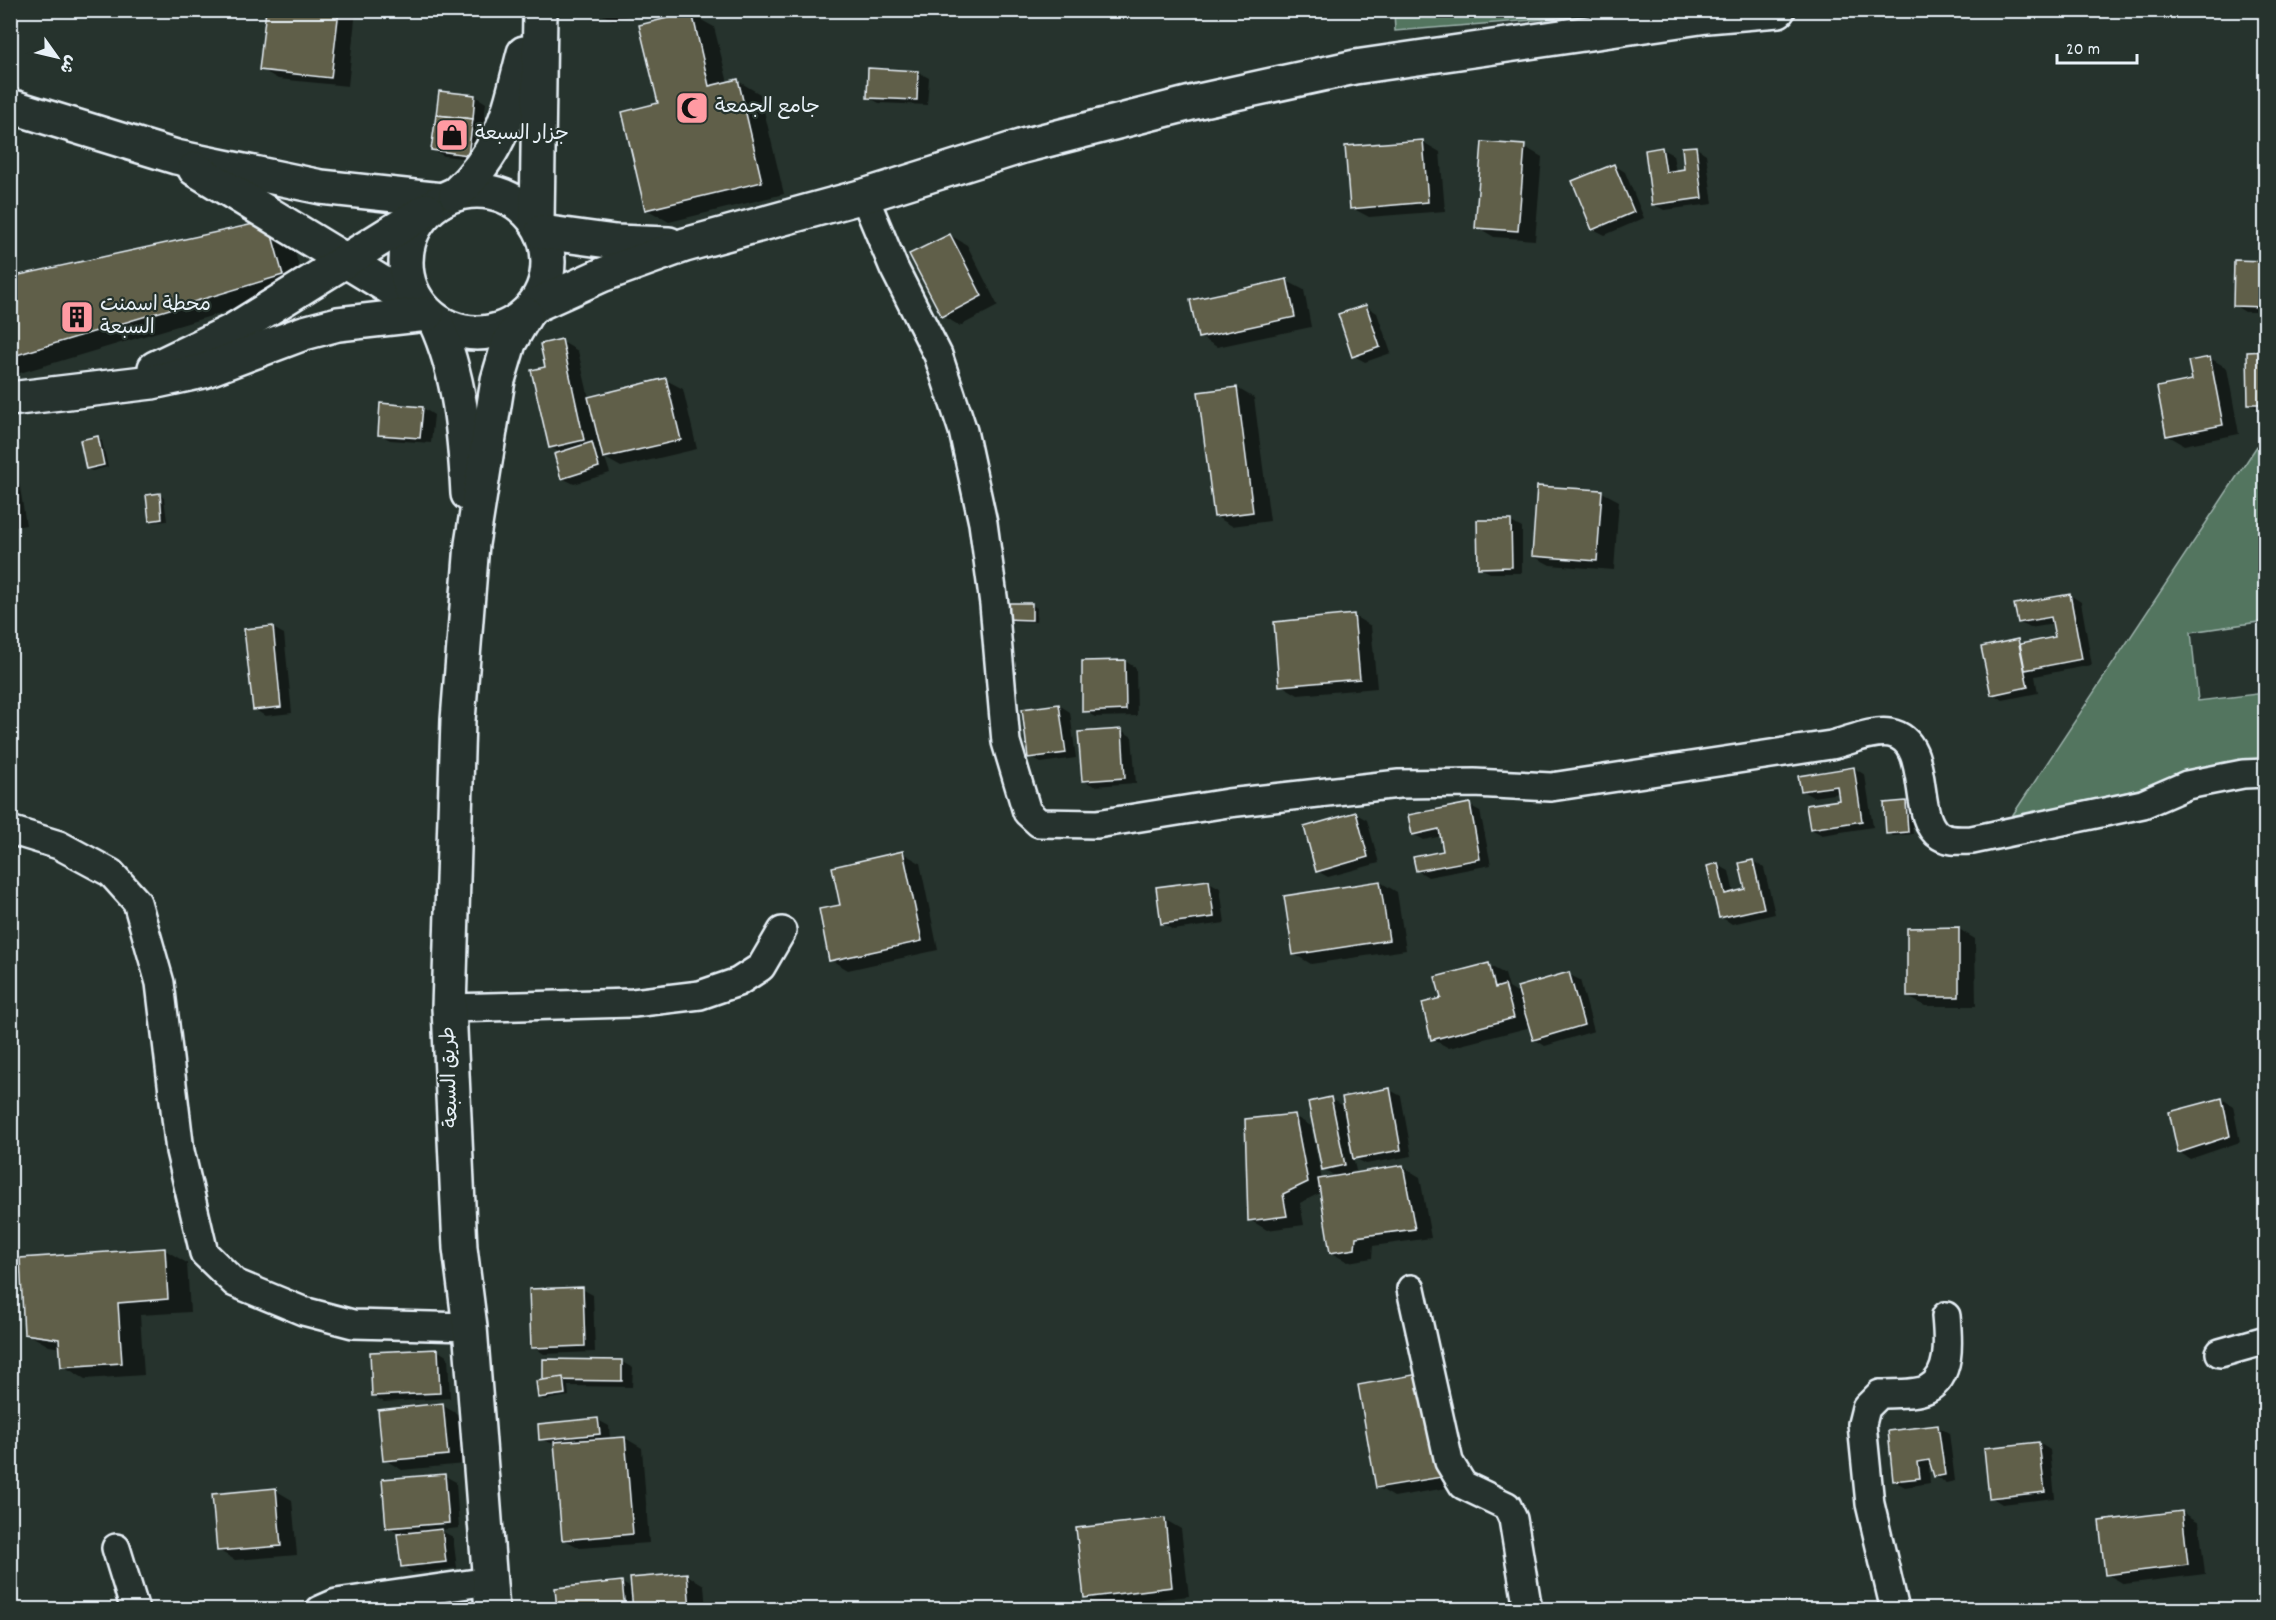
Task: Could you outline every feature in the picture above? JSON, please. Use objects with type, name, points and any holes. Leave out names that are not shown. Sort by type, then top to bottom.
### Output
[{"type":"street","points":[[472,544],[463,430],[454,375],[444,340],[408,281],[406,253],[415,227],[494,150],[507,122],[535,10]]},
{"type":"street","points":[[472,544],[498,380],[509,343],[542,293],[548,262],[539,228],[540,10]]},
{"type":"street","points":[[176,157],[457,331],[482,334],[506,328],[530,310],[602,275],[685,245],[864,196],[1034,143],[1203,100],[1355,67],[1707,16],[1779,10]]},
{"type":"street","points":[[10,106],[176,157],[321,187],[444,200]]},
{"type":"street","points":[[113,388],[234,330],[444,200],[479,191],[502,195],[521,206],[539,228],[615,242],[685,245]]},
{"type":"street","points":[[864,196],[894,268],[938,355],[963,431],[983,523],[994,604],[1006,742],[1027,812],[1039,823],[1097,825],[1228,803],[1399,784],[1474,783],[1551,787],[1831,745],[1872,734],[1890,734],[1903,739],[1913,751],[1929,821],[1939,836],[1953,840],[1972,840],[2143,804],[2187,785],[2265,772]]},
{"type":"street","points":[[10,399],[113,388],[203,371],[304,333],[338,324],[427,313]]},
{"type":"street","name":"طريق السبعة","points":[[472,544],[458,720],[449,1008],[460,1248],[470,1327],[491,1595]]},
{"type":"street","points":[[10,830],[59,845],[111,873],[137,902],[145,922],[160,983],[180,1151],[204,1253],[235,1283],[303,1311],[353,1324],[470,1327]]},
{"type":"street","points":[[449,1008],[633,1004],[700,995],[738,982],[761,967],[782,931]]},
{"type":"street","points":[[1411,1289],[1449,1462],[1463,1485],[1507,1506],[1513,1519],[1527,1610]]},
{"type":"street","points":[[1895,1610],[1870,1504],[1862,1424],[1866,1408],[1880,1394],[1926,1389],[1941,1374],[1948,1348],[1946,1316]]},
{"type":"street","points":[[2220,1353],[2265,1340]]},
{"type":"street","points":[[116,1548],[135,1610]]},
{"type":"street","points":[[320,1610],[336,1602],[491,1595]]},
{"type":"green space","points":[[1394,10],[1644,11],[1395,31]]},
{"type":"green space","points":[[2257,446],[2265,446],[2265,621],[2191,632],[2198,701],[2265,693],[2265,773],[2166,782],[2008,822]]},
{"type":"building","points":[[266,10],[339,10],[331,78],[259,70]]},
{"type":"building","name":"جامع الجمعة","points":[[692,12],[709,86],[738,79],[762,182],[645,210],[622,112],[658,103],[639,25]]},
{"type":"building","points":[[868,68],[918,71],[917,100],[867,98]]},
{"type":"building","points":[[439,91],[475,95],[473,119],[436,115]]},
{"type":"building","name":"جزار السبعة","points":[[436,115],[473,119],[468,155],[431,150]]},
{"type":"building","points":[[1423,140],[1428,202],[1350,209],[1345,146]]},
{"type":"building","points":[[1482,142],[1525,145],[1518,231],[1475,228]]},
{"type":"building","points":[[1696,146],[1702,198],[1652,205],[1645,150],[1662,147],[1666,172],[1684,169],[1682,147]]},
{"type":"building","points":[[1614,164],[1634,212],[1592,230],[1572,181]]},
{"type":"building","name":"محطة اسمنت السبعة","points":[[268,221],[283,275],[10,357],[10,277]]},
{"type":"building","points":[[950,234],[982,296],[942,317],[909,254]]},
{"type":"building","points":[[2234,260],[2266,261],[2266,307],[2233,306]]},
{"type":"building","points":[[1287,279],[1295,317],[1198,338],[1190,300]]},
{"type":"building","points":[[1366,305],[1380,347],[1352,357],[1338,314]]},
{"type":"building","points":[[562,339],[584,440],[549,448],[531,370],[545,367],[540,344]]},
{"type":"building","points":[[2266,351],[2266,404],[2248,404],[2247,352]]},
{"type":"building","points":[[2210,357],[2223,425],[2166,436],[2157,387],[2192,380],[2188,361]]},
{"type":"building","points":[[666,378],[681,440],[603,458],[588,397]]},
{"type":"building","points":[[1237,387],[1253,512],[1214,517],[1198,392]]},
{"type":"building","points":[[380,403],[423,407],[420,438],[378,435]]},
{"type":"building","points":[[98,436],[104,465],[86,469],[80,440]]},
{"type":"building","points":[[592,442],[599,467],[561,479],[554,454]]},
{"type":"building","points":[[1537,486],[1602,490],[1597,561],[1532,556]]},
{"type":"building","points":[[160,493],[162,519],[149,521],[146,495]]},
{"type":"building","points":[[1477,520],[1511,520],[1512,567],[1478,568]]},
{"type":"building","points":[[2070,594],[2082,659],[2025,670],[2020,644],[2055,637],[2051,617],[2018,623],[2014,604]]},
{"type":"building","points":[[1005,603],[1032,603],[1032,620],[1004,619]]},
{"type":"building","points":[[1354,614],[1360,679],[1279,686],[1274,622]]},
{"type":"building","points":[[273,626],[281,707],[253,710],[244,629]]},
{"type":"building","points":[[2018,639],[2028,687],[1991,695],[1981,647]]},
{"type":"building","points":[[1125,660],[1126,710],[1082,712],[1082,661]]},
{"type":"building","points":[[1059,704],[1066,753],[1028,758],[1022,709]]},
{"type":"building","points":[[1122,729],[1125,778],[1082,781],[1078,732]]},
{"type":"building","points":[[1854,767],[1862,821],[1810,829],[1806,805],[1839,800],[1837,786],[1801,791],[1798,776]]},
{"type":"building","points":[[1906,801],[1908,832],[1886,834],[1884,803]]},
{"type":"building","points":[[1470,803],[1480,859],[1416,871],[1413,857],[1443,851],[1439,829],[1412,835],[1408,815]]},
{"type":"building","points":[[1356,812],[1368,857],[1316,872],[1304,827]]},
{"type":"building","points":[[903,851],[922,941],[829,961],[819,909],[840,905],[832,867]]},
{"type":"building","points":[[1753,860],[1764,908],[1719,918],[1707,866],[1718,863],[1725,894],[1745,889],[1739,863]]},
{"type":"building","points":[[1209,880],[1214,917],[1161,924],[1156,887]]},
{"type":"building","points":[[1380,881],[1389,940],[1293,955],[1284,896]]},
{"type":"building","points":[[1959,927],[1959,997],[1907,997],[1907,928]]},
{"type":"building","points":[[1489,963],[1495,988],[1505,985],[1514,1018],[1431,1040],[1422,1003],[1441,998],[1435,977]]},
{"type":"building","points":[[1569,972],[1584,1025],[1533,1040],[1517,987]]},
{"type":"building","points":[[1390,1088],[1401,1150],[1353,1159],[1342,1097]]},
{"type":"building","points":[[1331,1097],[1345,1165],[1322,1170],[1308,1102]]},
{"type":"building","points":[[2222,1098],[2230,1136],[2178,1153],[2169,1112]]},
{"type":"building","points":[[1295,1114],[1308,1182],[1283,1194],[1287,1216],[1248,1221],[1245,1119]]},
{"type":"building","points":[[1403,1165],[1415,1229],[1356,1237],[1355,1249],[1330,1253],[1318,1179]]},
{"type":"building","points":[[165,1248],[168,1299],[118,1303],[122,1363],[61,1367],[59,1339],[24,1334],[20,1258]]},
{"type":"building","points":[[583,1287],[585,1346],[531,1348],[529,1289]]},
{"type":"building","points":[[438,1349],[440,1393],[372,1396],[370,1352]]},
{"type":"building","points":[[543,1359],[622,1360],[622,1381],[543,1380]]},
{"type":"building","points":[[1424,1373],[1442,1477],[1376,1488],[1358,1385]]},
{"type":"building","points":[[563,1377],[565,1394],[538,1398],[536,1381]]},
{"type":"building","points":[[443,1403],[448,1455],[383,1461],[378,1410]]},
{"type":"building","points":[[598,1418],[600,1434],[539,1440],[538,1424]]},
{"type":"building","points":[[1938,1425],[1945,1475],[1934,1477],[1929,1460],[1918,1462],[1920,1478],[1893,1481],[1888,1431]]},
{"type":"building","points":[[625,1437],[633,1534],[562,1540],[554,1442]]},
{"type":"building","points":[[2039,1442],[2045,1492],[1989,1498],[1984,1448]]},
{"type":"building","points":[[445,1474],[449,1523],[386,1528],[382,1479]]},
{"type":"building","points":[[276,1488],[281,1546],[217,1551],[212,1494]]},
{"type":"building","points":[[2182,1511],[2188,1565],[2105,1575],[2099,1521]]},
{"type":"building","points":[[1165,1518],[1172,1587],[1084,1598],[1076,1528]]},
{"type":"building","points":[[442,1529],[446,1562],[401,1567],[397,1534]]},
{"type":"building","points":[[687,1573],[690,1610],[633,1610],[630,1578]]},
{"type":"building","points":[[622,1581],[625,1610],[557,1610],[555,1588]]},
{"type":"place","name":"جامع الجمعة","points":[[692,108]]},
{"type":"place","name":"جزار السبعة","points":[[452,135]]},
{"type":"place","name":"محطة اسمنت السبعة","points":[[77,317]]}]
